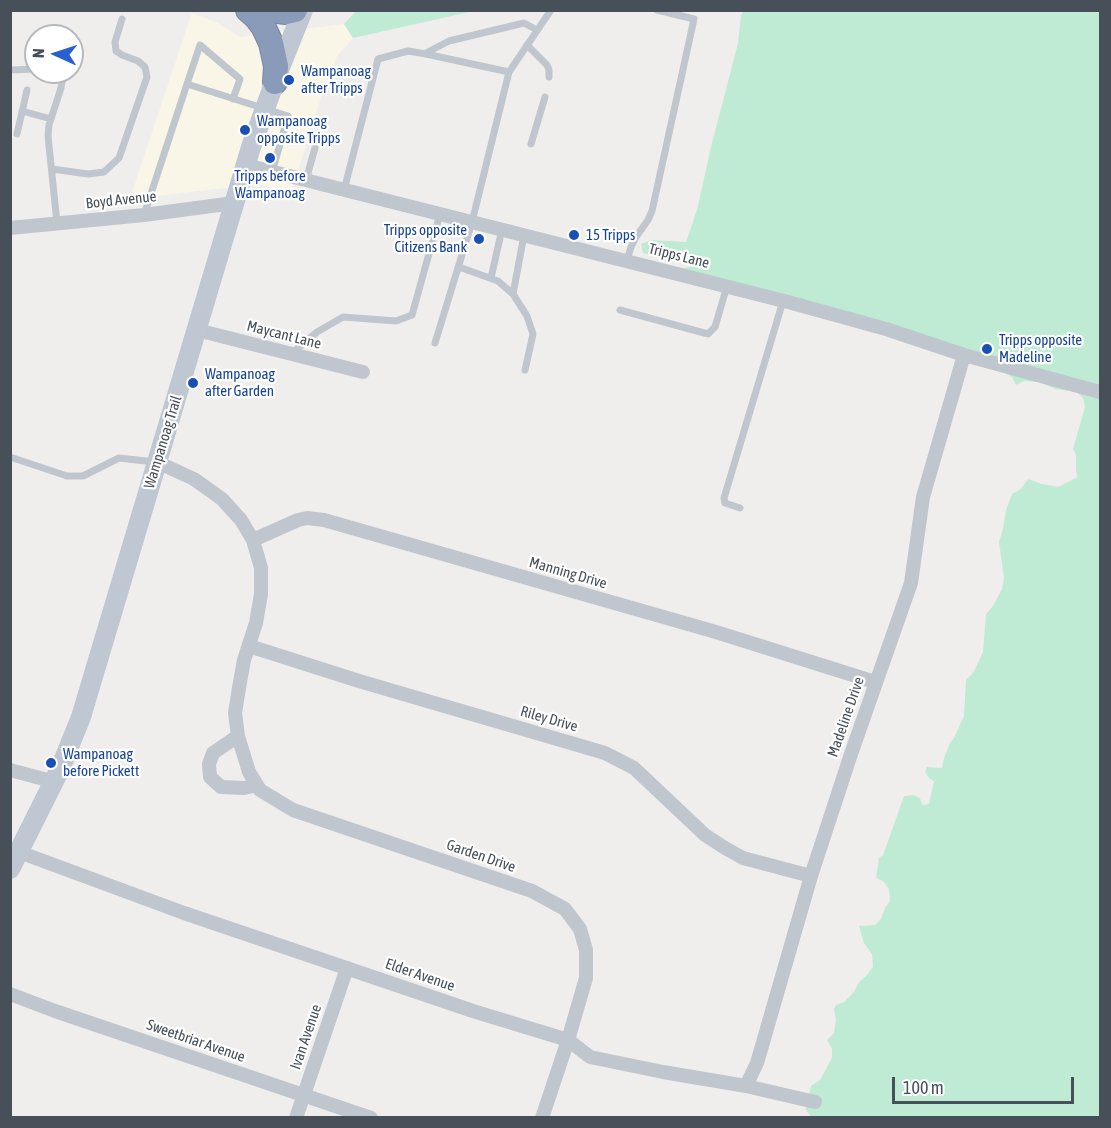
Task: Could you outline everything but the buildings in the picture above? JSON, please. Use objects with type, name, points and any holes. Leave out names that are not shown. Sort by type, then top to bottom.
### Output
[{"type":"highway","points":[[248,10],[260,21],[271,43],[276,66],[275,82]]},
{"type":"highway","points":[[271,10],[282,12],[295,10]]},
{"type":"main road","name":"Wampanoag Trail","points":[[15,861],[55,782],[84,706],[234,203],[265,108],[303,10]]},
{"type":"street","name":"Tripps Lane","points":[[246,165],[727,286],[886,329],[964,355],[1101,392]]},
{"type":"street","name":"Boyd Avenue","points":[[10,228],[144,215],[234,203]]},
{"type":"street","name":"Maycant Lane","points":[[196,330],[363,372]]},
{"type":"street","name":"Madeline Drive","points":[[746,1086],[757,1063],[811,876],[875,682],[911,583],[923,497],[964,355]]},
{"type":"street","name":"Garden Drive","points":[[157,462],[194,479],[222,499],[241,520],[253,540],[261,568],[261,594],[256,623],[244,660],[235,713],[238,736],[249,772],[260,790],[293,810],[532,891],[565,909],[580,929],[586,950],[586,978],[542,1118]]},
{"type":"street","name":"Manning Drive","points":[[253,540],[298,520],[307,518],[324,520],[716,632],[875,682]]},
{"type":"street","name":"Riley Drive","points":[[249,645],[358,681],[605,753],[633,768],[705,835],[725,848],[743,858],[811,876]]},
{"type":"street","points":[[238,736],[213,753],[209,764],[210,777],[221,787],[244,788],[257,785]]},
{"type":"street","points":[[10,770],[55,782]]},
{"type":"street","name":"Elder Avenue","points":[[15,861],[184,913],[473,1011],[568,1040],[590,1057],[746,1086],[815,1102]]},
{"type":"street","name":"Ivan Avenue","points":[[296,1118],[346,968]]},
{"type":"street","name":"Sweetbriar Avenue","points":[[10,994],[371,1118]]},
{"type":"lane","points":[[435,343],[472,222],[509,72],[551,10]]},
{"type":"lane","points":[[627,260],[636,237],[652,211],[694,19],[657,10]]},
{"type":"lane","points":[[52,169],[96,174],[104,171],[119,158],[147,77],[145,67],[138,61],[116,51],[115,42],[122,19]]},
{"type":"lane","points":[[426,54],[449,41],[524,23],[537,30]]},
{"type":"lane","points":[[144,215],[200,45],[240,79],[233,99]]},
{"type":"lane","points":[[527,45],[547,65],[549,77]]},
{"type":"lane","points":[[344,190],[378,58],[408,51],[509,72]]},
{"type":"lane","points":[[57,223],[48,136],[62,84]]},
{"type":"lane","points":[[187,84],[288,116],[272,172]]},
{"type":"lane","points":[[17,134],[27,90]]},
{"type":"lane","points":[[531,144],[545,97]]},
{"type":"lane","points":[[22,111],[51,119]]},
{"type":"lane","points":[[306,180],[315,148]]},
{"type":"lane","points":[[291,354],[317,333],[343,317],[396,321],[412,315],[440,214]]},
{"type":"lane","points":[[491,278],[501,229]]},
{"type":"lane","points":[[513,294],[524,235]]},
{"type":"lane","points":[[459,267],[498,281],[513,294],[527,316],[533,334],[525,370]]},
{"type":"lane","points":[[620,310],[708,334],[715,327],[727,286]]},
{"type":"lane","points":[[740,508],[725,503],[724,498],[783,301]]},
{"type":"lane","points":[[10,457],[67,476],[83,476],[118,459],[157,462]]},
{"type":"shaded area","points":[[192,13],[218,23],[240,37],[344,24],[353,38],[337,56],[329,82],[326,81],[291,193],[258,184],[130,199]]},
{"type":"green space","points":[[357,10],[474,11],[353,38],[344,24]]},
{"type":"green space","points":[[743,11],[1100,11],[1100,1117],[812,1118],[805,1109],[811,1102],[809,1095],[811,1086],[820,1080],[832,1058],[832,1049],[827,1040],[834,1033],[836,1020],[834,1009],[854,992],[859,982],[873,967],[872,954],[864,943],[859,926],[875,925],[881,919],[890,901],[889,889],[883,881],[876,878],[879,858],[883,855],[904,796],[914,795],[920,798],[922,805],[929,804],[934,781],[925,772],[927,767],[942,768],[950,743],[964,716],[966,680],[973,673],[983,652],[986,614],[1002,589],[1004,578],[999,542],[1012,494],[1021,489],[1028,479],[1058,487],[1078,477],[1076,454],[1073,449],[1085,407],[1083,398],[1077,392],[1055,389],[1040,382],[1024,381],[1016,385],[1012,377],[966,352],[673,270],[690,267],[692,263],[690,260],[685,263],[678,262],[643,253],[641,244],[651,240],[686,242],[697,210],[738,43]]},
{"type":"place","name":"Wampanoag after Tripps","points":[[289,80]]},
{"type":"place","name":"Wampanoag opposite Tripps","points":[[245,130]]},
{"type":"place","name":"Tripps before Wampanoag","points":[[270,158]]},
{"type":"place","name":"15 Tripps","points":[[574,235]]},
{"type":"place","name":"Tripps opposite Citizens Bank","points":[[479,239]]},
{"type":"place","name":"Tripps opposite Madeline","points":[[987,349]]},
{"type":"place","name":"Wampanoag after Garden","points":[[193,383]]},
{"type":"place","name":"Wampanoag before Pickett","points":[[51,763]]}]
